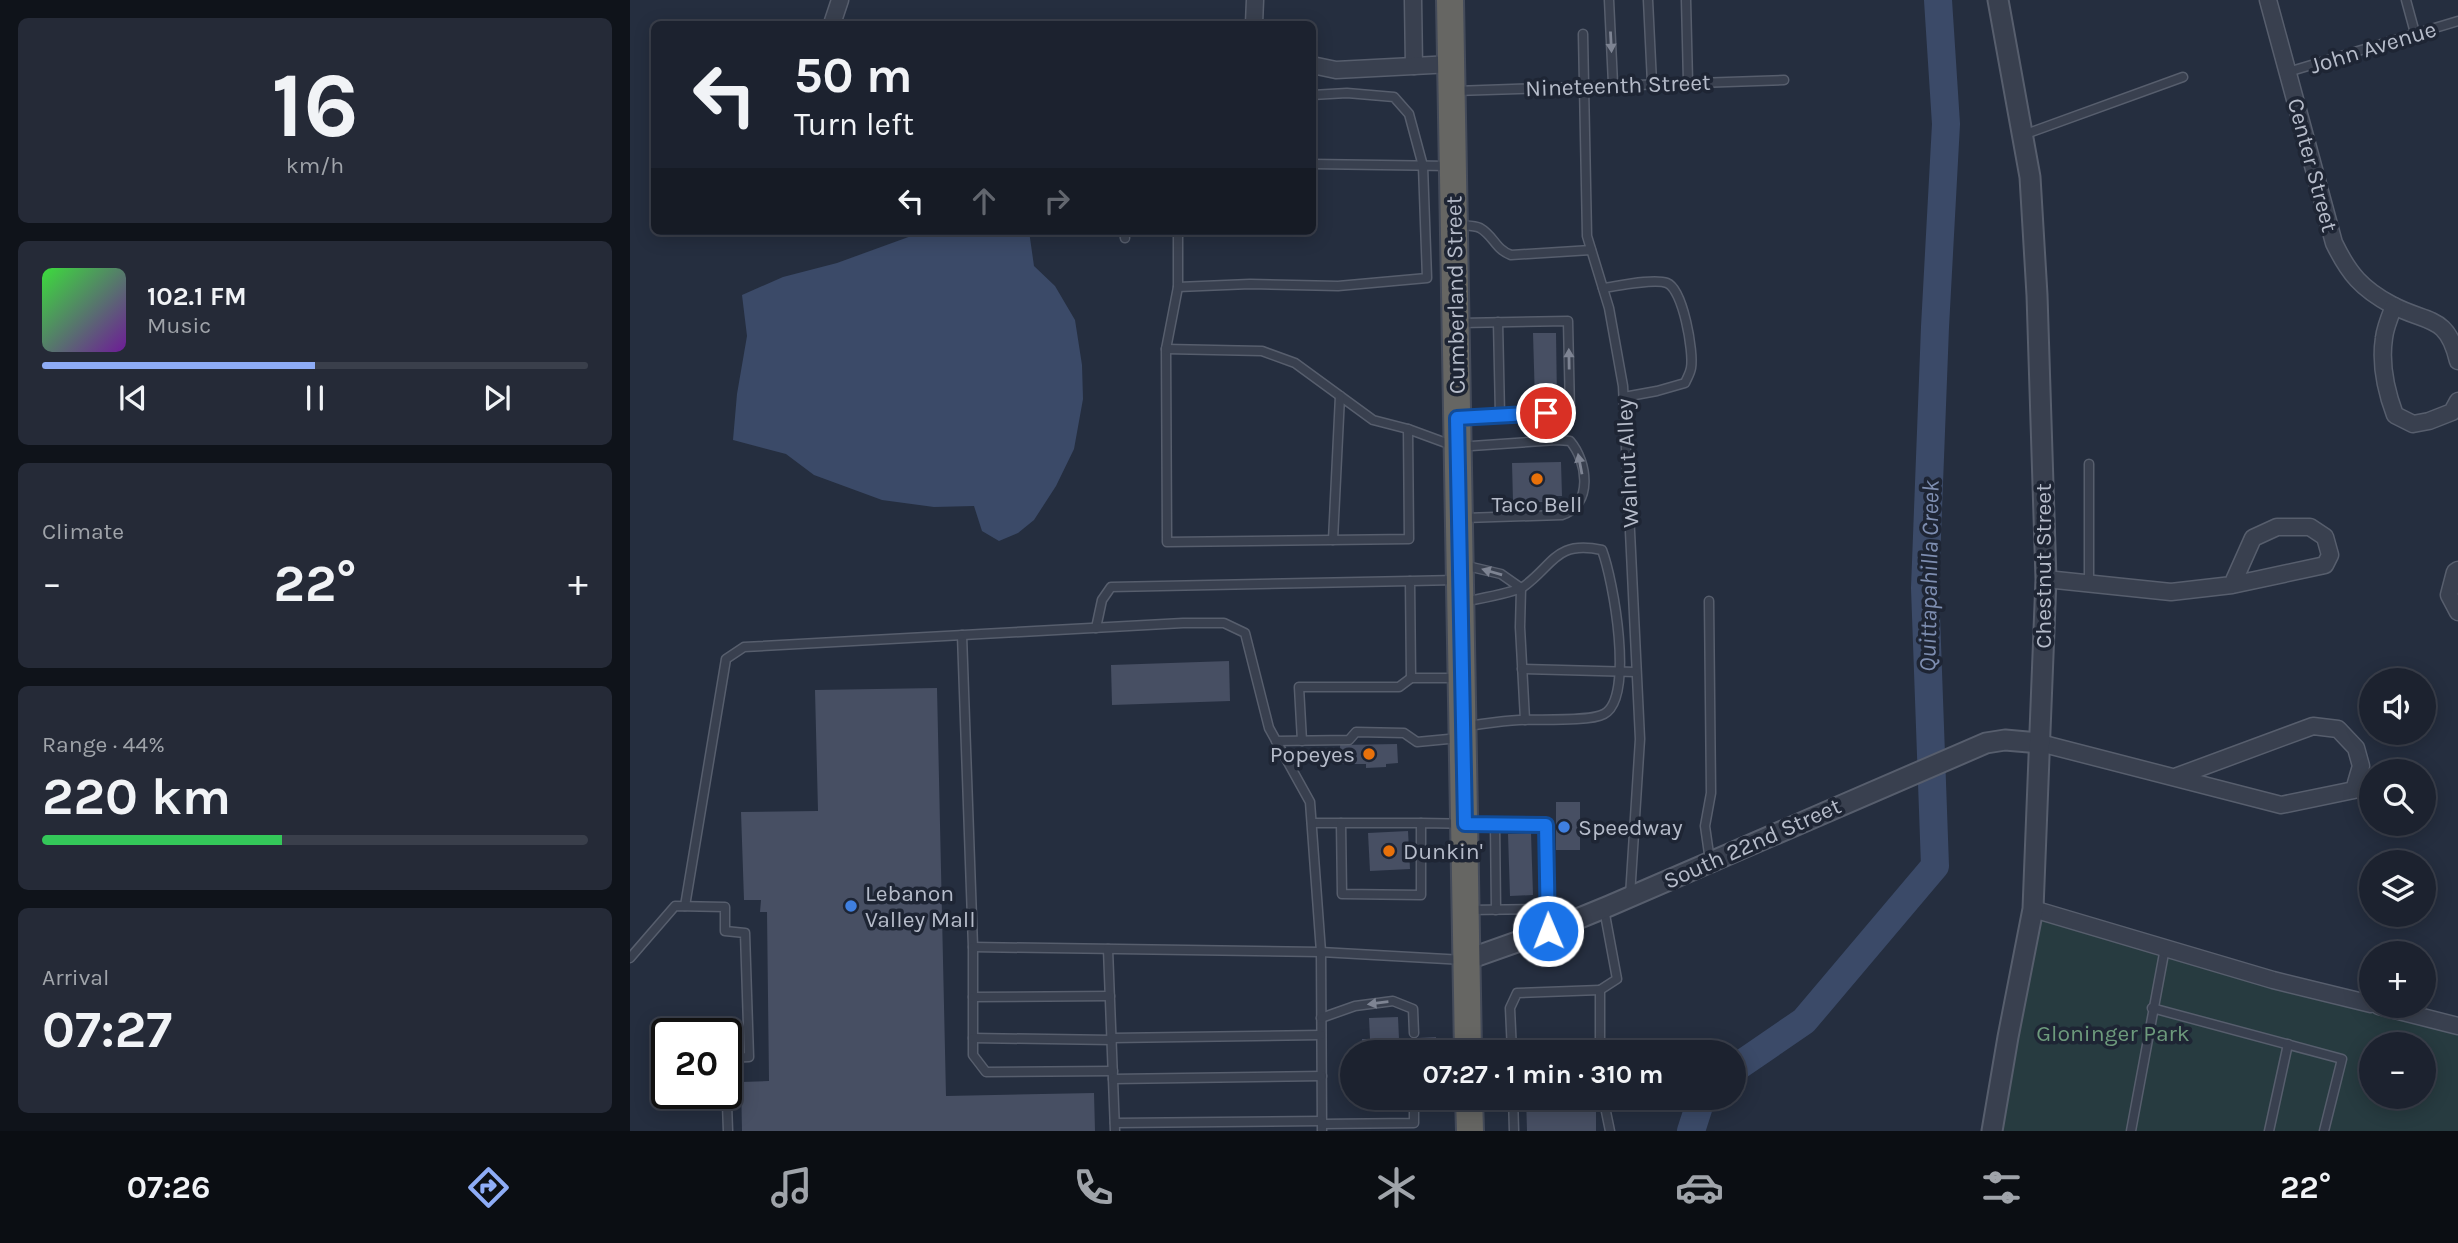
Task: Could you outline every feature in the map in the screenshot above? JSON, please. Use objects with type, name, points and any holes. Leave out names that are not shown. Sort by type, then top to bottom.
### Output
[{"type":"highway","name":"Cumberland Street","points":[[1450,0],[1468,1040]]},
{"type":"highway","points":[[1469,1110],[1470,1131]]},
{"type":"street","points":[[833,21],[840,0]]},
{"type":"street","points":[[1254,21],[1255,0]]},
{"type":"street","points":[[1413,0],[1414,66]]},
{"type":"street","name":"Chestnut Street","points":[[1992,1131],[2033,909],[2046,579],[2037,295],[2030,177],[1998,0]]},
{"type":"street","name":"Center Street","points":[[2268,0],[2334,243],[2347,270],[2361,284],[2394,306],[2417,314],[2448,332],[2454,342],[2458,361]]},
{"type":"street","points":[[1316,66],[1336,70],[1452,64]]},
{"type":"street","points":[[2394,306],[2384,338],[2384,370],[2386,393],[2395,415],[2413,425],[2452,412],[2458,401]]},
{"type":"street","points":[[2046,579],[2171,592],[2232,585],[2325,565],[2330,555],[2325,537],[2311,527],[2277,527],[2253,538],[2232,585]]},
{"type":"street","points":[[2458,570],[2455,572],[2449,595],[2458,612]]},
{"type":"street","points":[[2040,743],[2281,804],[2354,790],[2361,766],[2356,748],[2338,729],[2313,726],[2175,777]]},
{"type":"street","name":"South 22nd Street","points":[[1466,960],[1548,931],[1986,743],[2005,740],[2040,743]]},
{"type":"street","points":[[2033,909],[2273,980],[2359,1001]]},
{"type":"street","points":[[2426,1018],[2458,1026]]},
{"type":"lane","points":[[1609,0],[1613,84]]},
{"type":"lane","points":[[1648,0],[1653,83]]},
{"type":"lane","points":[[1686,0],[1688,82]]},
{"type":"lane","points":[[2406,0],[2414,33]]},
{"type":"lane","name":"John Avenue","points":[[2288,72],[2458,21]]},
{"type":"lane","name":"Walnut Alley","points":[[1583,34],[1587,236],[1609,308],[1624,397],[1640,739],[1630,896]]},
{"type":"lane","points":[[2023,135],[2183,77]]},
{"type":"lane","name":"Nineteenth Street","points":[[1452,92],[1585,85],[1784,80]]},
{"type":"lane","points":[[1178,287],[1250,284],[1338,286],[1427,278],[1423,166],[1409,114],[1394,97],[1347,93],[1316,95]]},
{"type":"lane","points":[[1316,164],[1453,166]]},
{"type":"lane","points":[[1454,225],[1479,227],[1501,251],[1511,254],[1591,250]]},
{"type":"lane","points":[[1178,235],[1178,287],[1166,349],[1167,542],[1409,539],[1408,429]]},
{"type":"lane","points":[[1602,288],[1663,281],[1673,286],[1679,296],[1689,336],[1691,372],[1685,383],[1624,397]]},
{"type":"lane","points":[[1455,323],[1568,321],[1570,412],[1457,418]]},
{"type":"lane","points":[[1498,322],[1500,415]]},
{"type":"lane","points":[[1166,349],[1262,351],[1295,363],[1373,420],[1408,429],[1457,447],[1538,440],[1570,441],[1577,450],[1584,486],[1583,497],[1577,508],[1562,515],[1458,518]]},
{"type":"lane","points":[[1333,540],[1340,396]]},
{"type":"lane","points":[[2089,464],[2089,583]]},
{"type":"lane","points":[[1276,741],[1349,740],[1356,732],[1404,733],[1417,742],[1525,720],[1601,716],[1615,706],[1619,690],[1618,615],[1610,570],[1602,550],[1583,546],[1554,557],[1521,588],[1520,627],[1525,720]]},
{"type":"lane","points":[[1459,583],[1501,574],[1521,588]]},
{"type":"lane","points":[[1410,581],[1411,678]]},
{"type":"lane","points":[[1096,628],[1102,600],[1111,587],[1410,581],[1521,588]]},
{"type":"lane","points":[[1709,601],[1711,793],[1705,826],[1710,861]]},
{"type":"lane","points":[[685,906],[726,659],[744,647],[1224,623],[1245,633],[1269,728],[1310,802],[1321,952],[1322,1125]]},
{"type":"lane","points":[[962,635],[974,947],[973,1055],[986,1072],[1322,1076]]},
{"type":"lane","points":[[1522,669],[1636,672]]},
{"type":"lane","points":[[1302,741],[1299,687],[1399,687],[1411,678],[1462,678]]},
{"type":"lane","points":[[1340,823],[1342,894],[1422,895],[1421,823]]},
{"type":"lane","points":[[1312,824],[1546,825],[1548,931]]},
{"type":"lane","points":[[1495,825],[1496,910]]},
{"type":"lane","points":[[630,958],[675,906],[725,907],[726,931],[745,933],[749,1057],[742,1057]]},
{"type":"lane","points":[[1511,1040],[1510,1008],[1517,993],[1600,990],[1617,979],[1603,908]]},
{"type":"lane","points":[[1465,910],[1548,909]]},
{"type":"lane","points":[[974,947],[1321,952],[1466,960]]},
{"type":"lane","points":[[2131,1131],[2165,948]]},
{"type":"lane","points":[[1108,949],[1115,1127],[1414,1123],[1414,1110]]},
{"type":"lane","points":[[1600,990],[1600,1040]]},
{"type":"lane","points":[[973,997],[1110,996]]},
{"type":"lane","points":[[1321,1018],[1355,1006],[1393,1001],[1413,1009],[1414,1032]]},
{"type":"lane","points":[[2152,1008],[2342,1059],[2324,1131]]},
{"type":"lane","points":[[973,1038],[1112,1039],[1321,1035]]},
{"type":"lane","points":[[2269,1131],[2288,1044]]},
{"type":"lane","points":[[727,1109],[728,1131]]},
{"type":"lane","points":[[1513,1110],[1514,1131]]},
{"type":"lane","points":[[1606,1110],[1610,1131]]},
{"type":"green space","name":"Gloninger Park","points":[[2033,909],[2359,998],[2359,1018],[2432,1018],[2458,1025],[2458,1131],[1996,1131]]},
{"type":"water","points":[[914,235],[1030,235],[1034,266],[1055,286],[1075,320],[1082,365],[1083,399],[1074,449],[1056,486],[1034,520],[1018,533],[999,541],[982,531],[974,506],[934,507],[882,500],[814,475],[786,454],[733,440],[737,394],[747,336],[742,295],[783,277],[837,263]]},
{"type":"building","points":[[1533,333],[1556,333],[1557,401],[1535,402]]},
{"type":"building","name":"Taco Bell","points":[[1561,462],[1562,496],[1549,496],[1549,502],[1513,502],[1512,463]]},
{"type":"building","points":[[1229,661],[1230,701],[1112,705],[1111,665]]},
{"type":"building","name":"Lebanon Valley Mall","points":[[937,688],[946,1096],[1094,1093],[1095,1131],[742,1131],[742,1082],[769,1081],[767,912],[760,912],[761,900],[744,900],[741,812],[818,811],[815,690]]},
{"type":"building","name":"Popeyes","points":[[1397,744],[1398,763],[1366,768],[1366,764],[1341,764],[1340,745]]},
{"type":"building","points":[[1556,802],[1580,802],[1580,850],[1556,850]]},
{"type":"building","name":"Dunkin'","points":[[1408,831],[1410,869],[1370,871],[1368,833]]},
{"type":"building","points":[[1531,833],[1533,895],[1510,896],[1508,834]]},
{"type":"building","points":[[1398,1017],[1399,1039],[1436,1037],[1436,1040],[1362,1040],[1370,1039],[1369,1018]]},
{"type":"building","points":[[1526,1110],[1596,1110],[1596,1131],[1527,1131]]},
{"type":"waterway","name":"Quittapahilla Creek","points":[[1746,1061],[1804,1021],[1935,866],[1925,588],[1946,124],[1938,0]]},
{"type":"waterway","name":"Quittapahilla Creek","points":[[1691,1131],[1698,1110]]},
{"type":"place","name":"Taco Bell","points":[[1537,479]]},
{"type":"place","name":"Popeyes","points":[[1369,754]]},
{"type":"place","name":"Speedway","points":[[1564,827]]},
{"type":"place","name":"Dunkin'","points":[[1389,851]]},
{"type":"place","name":"Lebanon Valley Mall","points":[[851,906]]},
{"type":"route","points":[[1546,413],[1457,418],[1465,824],[1546,825],[1548,931]]}]
